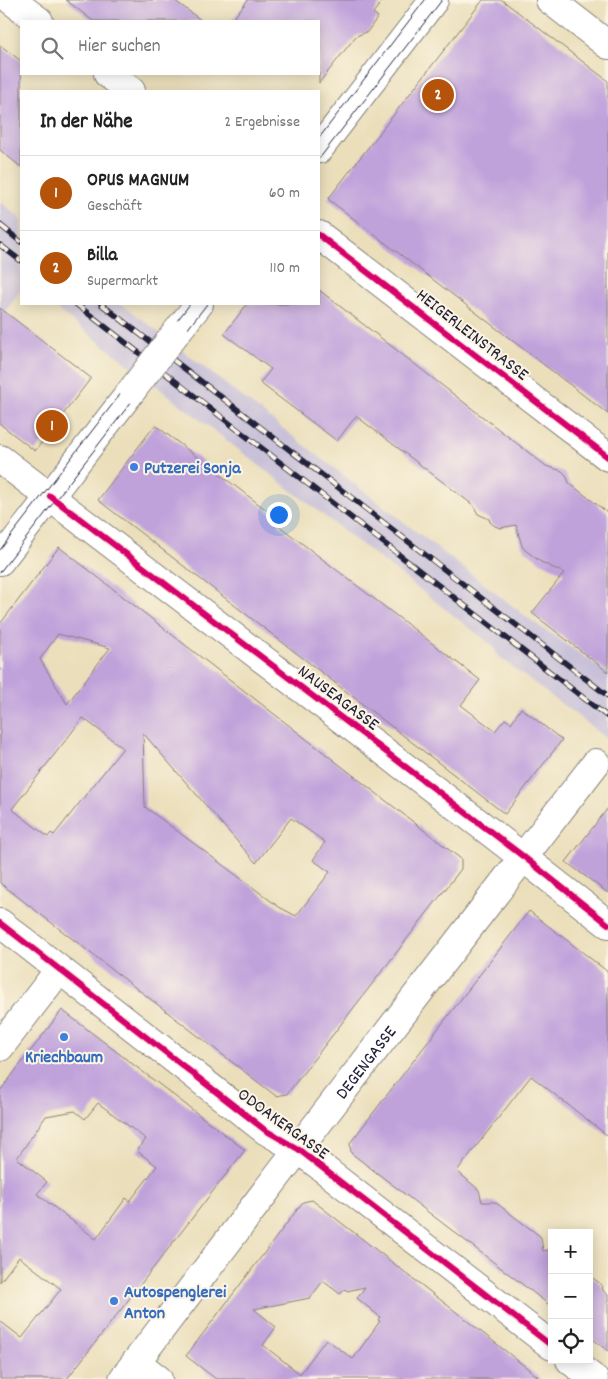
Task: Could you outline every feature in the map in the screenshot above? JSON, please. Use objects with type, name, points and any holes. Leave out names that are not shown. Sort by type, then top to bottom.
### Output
[{"type":"street","points":[[11,0],[38,20]]},
{"type":"street","points":[[320,148],[434,0]]},
{"type":"street","points":[[550,0],[608,45]]},
{"type":"street","points":[[109,75],[130,90]]},
{"type":"street","name":"HEIGERLEINSTRASSE","points":[[320,236],[608,457]]},
{"type":"street","points":[[0,561],[198,305]]},
{"type":"street","name":"NAUSEAGASSE","points":[[0,459],[524,857],[608,924]]},
{"type":"street","name":"DEGENGASSE","points":[[130,1371],[298,1149],[596,763]]},
{"type":"street","name":"ODOAKERGASSE","points":[[0,923],[265,1130],[298,1149],[548,1343]]},
{"type":"street","points":[[0,1047],[59,970]]},
{"type":"street","points":[[575,1364],[594,1379]]},
{"type":"street","points":[[130,1371],[158,1379]]},
{"type":"shaded area","points":[[0,202],[20,217],[20,290],[0,320]]},
{"type":"shaded area","points":[[51,305],[123,305],[528,618],[608,673],[608,739],[498,656],[493,646]]},
{"type":"building","points":[[66,0],[174,0],[201,20],[92,20]]},
{"type":"building","points":[[248,0],[383,0],[373,13],[378,17],[367,32],[356,36],[319,83],[320,20],[232,20]]},
{"type":"building","points":[[483,0],[502,0],[608,81],[608,414],[328,199]]},
{"type":"building","points":[[0,45],[20,60],[20,166],[0,150]]},
{"type":"building","points":[[320,291],[546,466],[562,471],[569,483],[608,513],[608,672],[532,613],[564,573],[541,562],[525,550],[516,525],[500,528],[495,526],[489,519],[478,514],[473,505],[356,416],[337,441],[260,383],[271,369],[224,334],[246,305],[320,305]]},
{"type":"building","points":[[0,308],[91,378],[35,451],[0,424]]},
{"type":"building","points":[[155,425],[281,521],[278,525],[480,680],[461,705],[495,731],[505,719],[511,723],[521,708],[562,740],[505,814],[98,500]]},
{"type":"building","points":[[59,547],[461,859],[461,869],[287,1094],[276,1096],[0,883],[0,624]],"holes":[[[58,634],[110,648],[67,704],[40,659]],[[83,718],[123,748],[54,835],[51,833],[48,837],[12,809]],[[143,733],[256,863],[291,818],[325,842],[313,860],[330,872],[296,916],[279,907],[145,807]]]},
{"type":"building","points":[[608,808],[608,893],[566,862]]},
{"type":"building","points":[[529,911],[608,972],[608,1136],[531,1076],[457,1171],[479,1190],[482,1202],[495,1202],[541,1237],[543,1251],[548,1250],[548,1304],[351,1153],[350,1143]]},
{"type":"building","points":[[62,1010],[245,1150],[67,1379],[0,1379],[0,1321],[22,1338],[61,1289],[19,1257],[0,1282],[0,1091]],"holes":[[[98,1103],[146,1139],[137,1151],[157,1166],[130,1201],[126,1198],[96,1239],[37,1194],[47,1182],[17,1158],[46,1116],[75,1111],[85,1119]]]},
{"type":"building","points":[[312,1200],[541,1379],[216,1379],[186,1356],[303,1202]],"holes":[[[323,1281],[340,1294],[345,1289],[347,1291],[365,1287],[357,1298],[380,1317],[378,1320],[380,1321],[353,1359],[326,1339],[300,1374],[263,1345],[276,1327],[254,1309],[310,1298]]]},
{"type":"building","points":[[593,1278],[602,1285],[603,1291],[608,1295],[608,1351],[593,1339]]},
{"type":"tram line","points":[[320,137],[425,0]]},
{"type":"tram line","points":[[320,158],[442,0]]},
{"type":"tram line","points":[[0,550],[189,305]]},
{"type":"tram line","points":[[0,572],[206,305]]},
{"type":"railway","points":[[0,225],[20,241]]},
{"type":"railway","points":[[0,245],[20,260]]},
{"type":"railway","points":[[77,305],[608,717]]},
{"type":"railway","points":[[102,305],[608,696]]},
{"type":"cycle path","points":[[320,236],[608,457]]},
{"type":"cycle path","points":[[50,496],[524,857],[608,924]]},
{"type":"cycle path","points":[[0,923],[265,1130],[298,1149],[548,1343]]},
{"type":"place","name":"Billa","points":[[438,95]]},
{"type":"place","name":"OPUS MAGNUM","points":[[52,426]]},
{"type":"place","name":"Putzerei Sonja","points":[[134,467]]},
{"type":"place","name":"Kriechbaum","points":[[64,1037]]},
{"type":"place","name":"Autospenglerei Anton","points":[[114,1301]]}]
